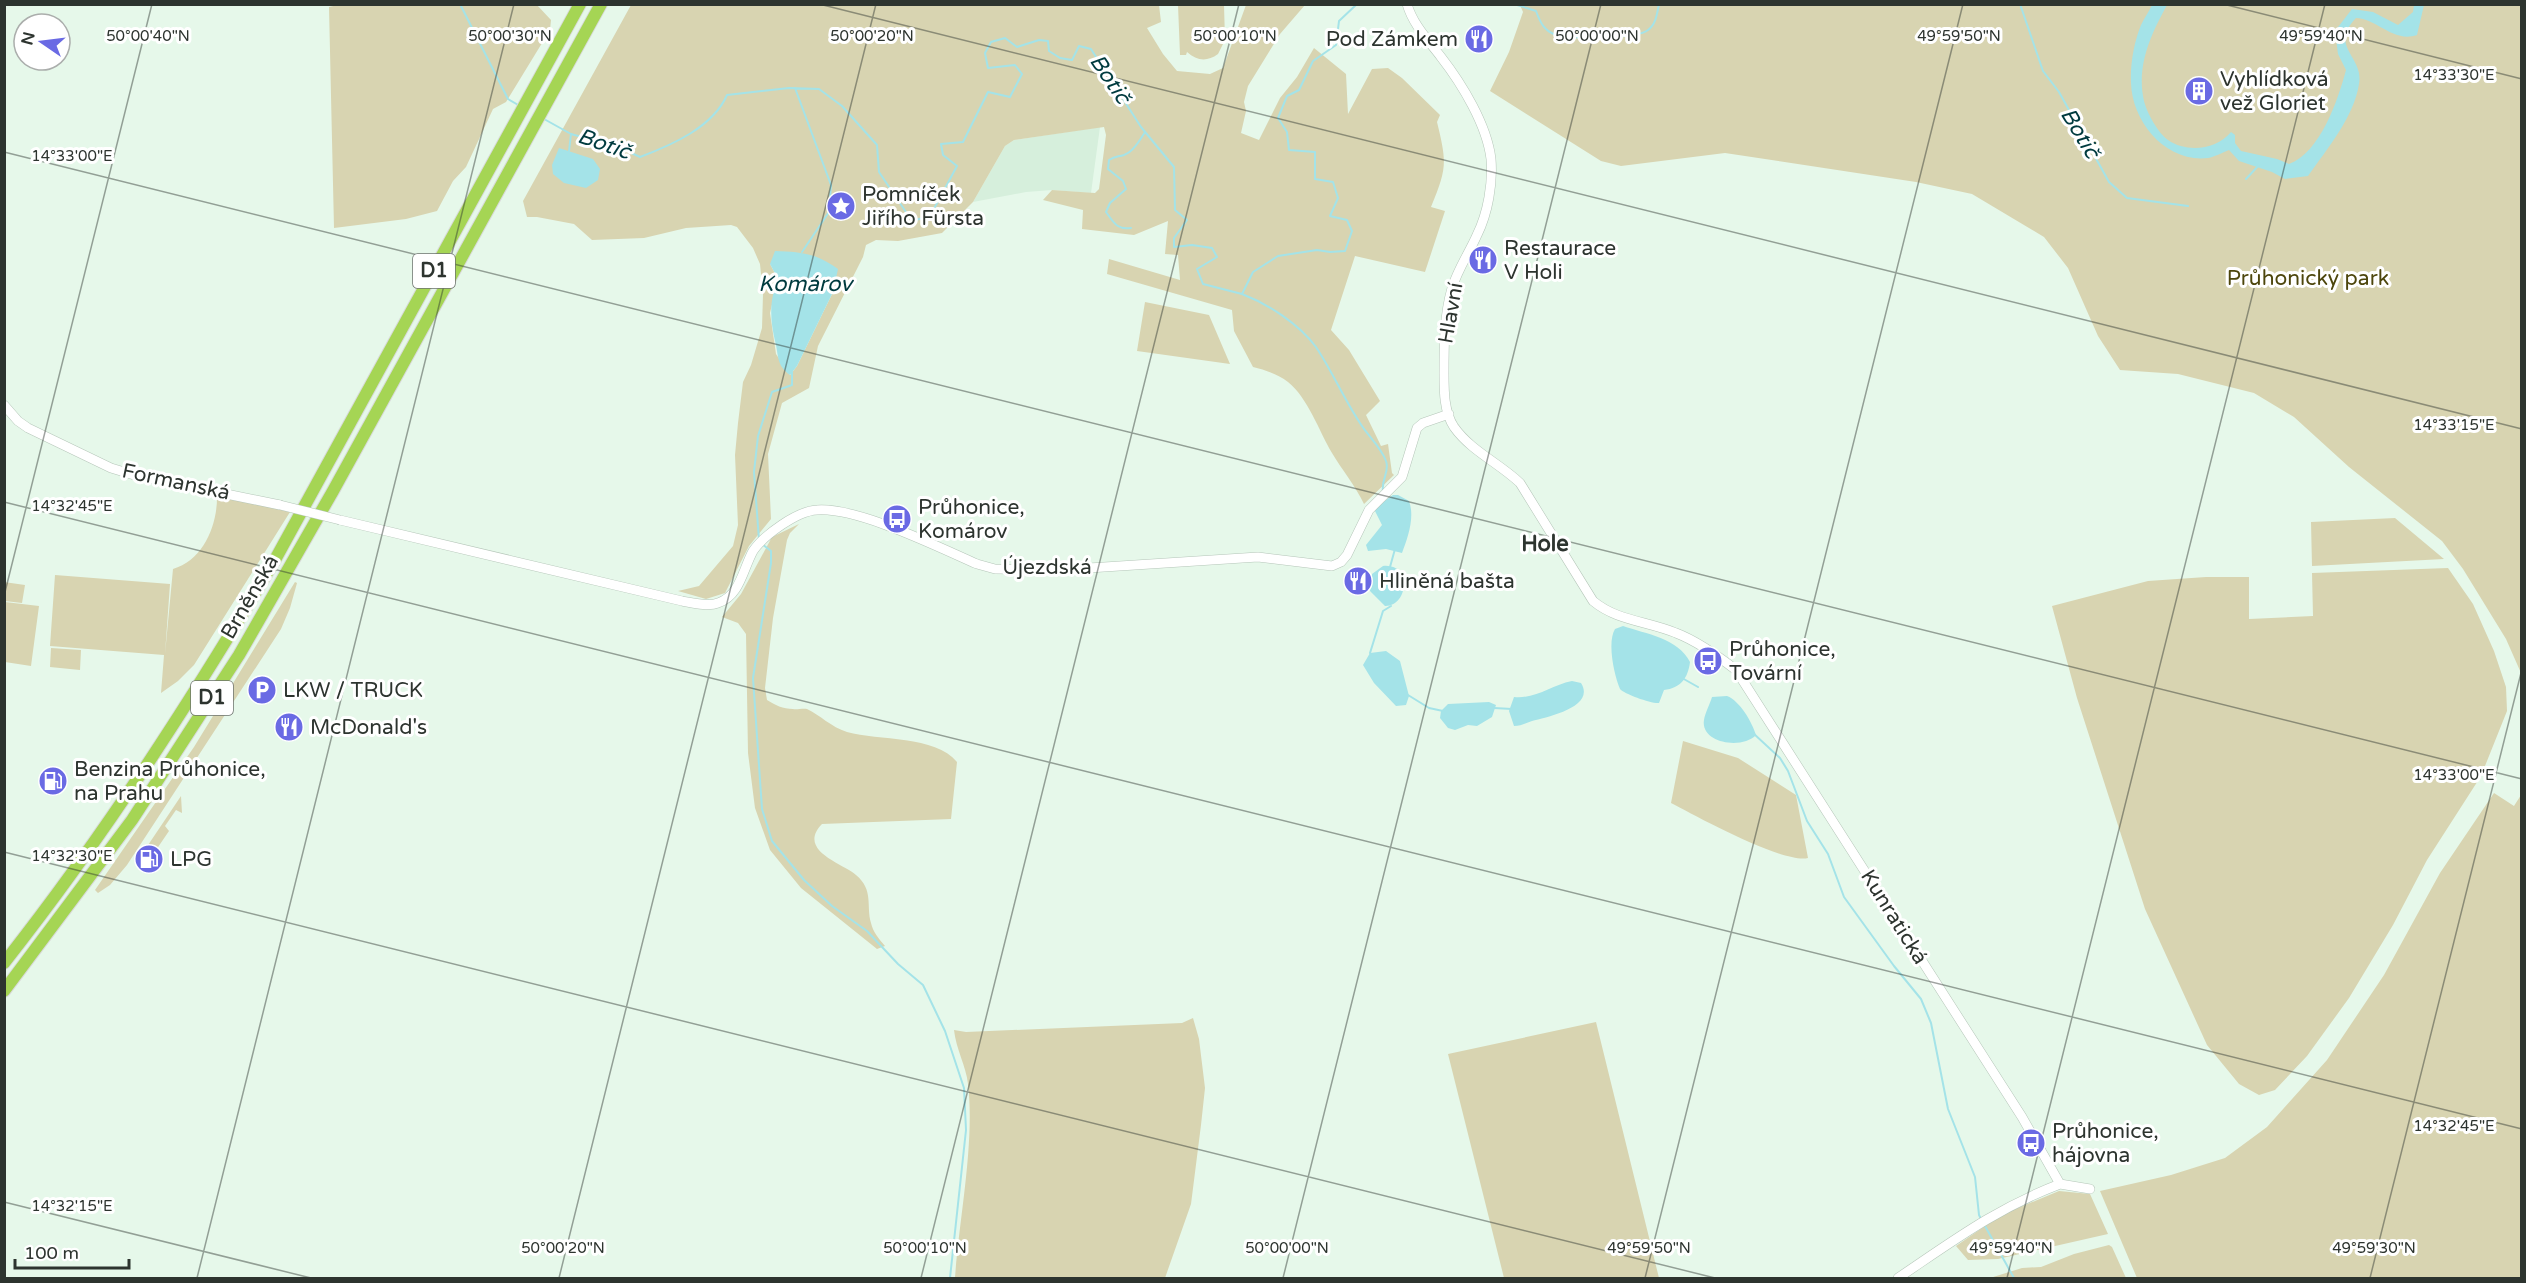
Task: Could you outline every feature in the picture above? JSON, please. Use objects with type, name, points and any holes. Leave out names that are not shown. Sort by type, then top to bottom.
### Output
[{"type":"highway","name":"Brněnská","points":[[4,963],[118,808],[224,646],[276,558],[580,4]]},
{"type":"highway","name":"Brněnská","points":[[4,991],[132,820],[239,655],[333,491],[601,4]]},
{"type":"street","name":"Hlavní","points":[[1407,7],[1465,93],[1484,133],[1491,159],[1488,196],[1482,222],[1452,288],[1445,322],[1445,393],[1449,414],[1454,426],[1469,443],[1506,469],[1520,483],[1532,503]]},
{"type":"street","name":"Formanská","points":[[4,405],[18,421],[28,428],[111,468],[134,475],[280,505],[614,585]]},
{"type":"street","name":"Újezdská","points":[[614,585],[682,601],[716,604],[726,599],[737,587],[754,551],[770,532],[802,514],[816,510],[846,512],[995,569],[1058,570],[1240,557],[1275,558],[1332,566],[1341,562],[1349,553],[1371,507],[1402,477],[1417,428],[1423,423],[1449,414]]},
{"type":"street","name":"Kunratická","points":[[1532,503],[1586,592],[1603,609],[1628,620],[1676,632],[1718,656],[1736,670],[2022,1117],[2060,1184]]},
{"type":"street","points":[[1898,1278],[1988,1217],[2022,1198],[2060,1184],[2090,1189]]},
{"type":"shaded area","points":[[1100,127],[1091,193],[1052,190],[1026,192],[973,202],[1005,146],[1014,140]]},
{"type":"green space","points":[[342,4],[537,5],[551,20],[550,30],[506,102],[493,109],[466,167],[453,181],[437,211],[406,219],[334,228],[329,7]]},
{"type":"green space","points":[[631,5],[1159,5],[1161,22],[1147,28],[1163,54],[1177,71],[1210,74],[1223,68],[1246,5],[1305,5],[1280,34],[1248,86],[1241,133],[1259,140],[1280,98],[1297,77],[1314,48],[1346,74],[1348,114],[1372,69],[1388,68],[1402,78],[1440,115],[1437,122],[1443,147],[1444,165],[1431,207],[1445,211],[1425,272],[1355,256],[1331,330],[1349,350],[1380,401],[1366,415],[1381,446],[1388,444],[1394,475],[1364,504],[1295,389],[1280,377],[1253,367],[1234,331],[1232,310],[1107,274],[1109,259],[1180,280],[1178,255],[1165,254],[1168,221],[1134,235],[1082,229],[1083,210],[1043,200],[1052,190],[1095,193],[1099,189],[1106,135],[1104,127],[1014,140],[1005,146],[973,202],[942,233],[898,241],[876,240],[866,245],[863,257],[818,346],[809,388],[782,403],[768,454],[771,519],[749,546],[725,593],[706,599],[678,591],[699,586],[733,546],[738,525],[735,455],[743,382],[751,365],[762,328],[763,294],[760,264],[753,248],[737,227],[731,225],[686,228],[644,238],[592,240],[574,224],[527,217],[523,201]],"holes":[[[770,264],[833,292],[797,366],[790,375],[776,354],[770,313],[778,279]]]},
{"type":"green space","points":[[1178,5],[1224,5],[1225,40],[1218,54],[1202,59],[1187,52],[1186,55],[1180,55]]},
{"type":"green space","name":"Průhonický park","points":[[1520,5],[2521,5],[2521,673],[2506,639],[2463,569],[2442,541],[2349,467],[2294,417],[2254,393],[2178,374],[2120,370],[2098,336],[2068,268],[2044,237],[1972,194],[1916,182],[1725,153],[1621,166],[1601,161],[1490,91],[1509,52],[1523,12]]},
{"type":"green space","points":[[1145,302],[1209,315],[1230,364],[1137,351]]},
{"type":"green space","points":[[217,494],[290,512],[194,665],[178,681],[161,693],[164,655],[50,646],[55,575],[170,584],[165,654],[173,569],[193,558],[207,539],[215,517]]},
{"type":"green space","points":[[2395,518],[2444,559],[2312,566],[2311,522]]},
{"type":"green space","points":[[799,524],[787,540],[773,618],[765,688],[767,700],[786,708],[807,709],[847,732],[906,740],[935,747],[947,753],[957,762],[951,819],[822,824],[816,833],[815,842],[818,849],[825,856],[856,875],[865,886],[872,926],[885,946],[877,949],[801,888],[770,850],[755,808],[748,753],[746,634],[738,623],[722,617],[741,594],[772,537]]},
{"type":"green space","points":[[2448,568],[2473,604],[2494,651],[2506,687],[2507,711],[2481,776],[2427,860],[2393,925],[2349,998],[2307,1056],[2275,1090],[2259,1095],[2239,1084],[2207,1045],[2145,909],[2077,698],[2052,606],[2148,581],[2249,577],[2249,619],[2313,616],[2312,573]]},
{"type":"green space","points":[[4,582],[25,585],[22,603],[5,601]]},
{"type":"green space","points":[[295,582],[297,583],[290,608],[281,629],[127,865],[110,885],[98,893],[95,890],[194,747]]},
{"type":"green space","points":[[5,602],[39,606],[31,666],[5,662]]},
{"type":"green space","points":[[51,648],[81,650],[80,670],[50,667]]},
{"type":"green space","points":[[1683,741],[1738,758],[1796,795],[1808,858],[1796,858],[1760,847],[1671,803]]},
{"type":"green space","points":[[2494,793],[2514,806],[2521,795],[2521,1278],[2137,1278],[2100,1191],[2171,1175],[2225,1158],[2267,1127],[2327,1060],[2384,975],[2440,873]]},
{"type":"green space","points":[[181,796],[182,813],[176,810],[165,826],[169,831],[152,856],[148,854],[144,860],[148,863],[138,865],[138,860]]},
{"type":"green space","points":[[1193,1018],[1199,1039],[1205,1088],[1191,1204],[1165,1278],[955,1278],[968,1156],[970,1107],[967,1077],[954,1030],[966,1032],[1182,1023]]},
{"type":"green space","points":[[1596,1022],[1659,1278],[1504,1278],[1448,1054]]},
{"type":"green space","points":[[2059,1191],[2090,1194],[2108,1234],[1998,1259],[1968,1260],[1956,1246],[2001,1215]]},
{"type":"green space","points":[[2109,1245],[2126,1278],[1990,1278],[2022,1268],[2041,1267],[2074,1254]]},
{"type":"water","points":[[2152,5],[2167,5],[2147,51],[2142,88],[2148,111],[2160,133],[2168,140],[2184,147],[2201,148],[2218,143],[2231,132],[2235,135],[2235,143],[2241,151],[2289,164],[2310,149],[2333,110],[2346,70],[2338,54],[2335,31],[2352,9],[2373,12],[2398,25],[2413,12],[2414,5],[2424,5],[2417,35],[2400,36],[2364,19],[2356,18],[2348,28],[2345,37],[2346,44],[2359,74],[2359,84],[2352,108],[2339,132],[2308,176],[2285,179],[2239,161],[2229,150],[2213,157],[2193,158],[2165,147],[2154,137],[2138,112],[2131,83],[2134,46],[2142,22]]},
{"type":"water","points":[[559,148],[593,159],[600,169],[598,180],[586,188],[564,183],[553,174],[552,165]]},
{"type":"water","name":"Komárov","points":[[775,251],[808,254],[838,269],[833,292],[797,366],[790,375],[780,364],[772,325],[772,302],[778,279],[770,264]]},
{"type":"water","points":[[1393,495],[1409,501],[1411,507],[1410,527],[1402,553],[1386,549],[1368,551],[1366,545],[1382,525],[1375,511],[1376,507]]},
{"type":"water","points":[[1383,566],[1393,567],[1399,571],[1404,585],[1399,600],[1385,606],[1370,591],[1372,574]]},
{"type":"water","points":[[1623,626],[1670,642],[1685,654],[1690,662],[1683,681],[1675,687],[1664,690],[1659,703],[1638,698],[1620,689],[1611,650],[1615,629]]},
{"type":"water","points":[[1386,651],[1400,661],[1409,696],[1406,705],[1396,706],[1374,683],[1363,665],[1370,653]]},
{"type":"water","points":[[1572,681],[1581,683],[1584,691],[1576,705],[1558,714],[1514,726],[1509,711],[1514,697],[1530,696]]},
{"type":"water","points":[[1727,696],[1741,707],[1752,724],[1756,735],[1750,740],[1723,742],[1708,734],[1704,720],[1712,697]]},
{"type":"water","points":[[1489,702],[1496,705],[1492,717],[1477,726],[1468,725],[1455,730],[1448,728],[1440,718],[1441,711],[1448,704]]},
{"type":"waterway","name":"Botič","points":[[460,4],[508,99],[520,106]]},
{"type":"waterway","name":"Botič","points":[[544,119],[571,134],[621,148],[640,157],[678,141],[702,126],[721,106],[727,95],[789,88],[819,89],[842,106],[877,145],[879,172],[912,221],[930,216],[957,166],[943,155],[941,144],[963,142],[988,92],[1010,97],[1022,74],[1015,65],[988,68],[985,53],[991,42],[1005,38],[1017,47],[1039,40],[1048,41],[1049,51],[1060,58],[1072,60],[1079,46],[1091,49],[1141,127],[1174,167],[1175,210],[1187,220],[1174,238],[1174,247],[1192,245],[1212,248],[1217,257],[1197,269],[1203,284],[1242,294],[1253,272],[1278,256],[1317,250],[1345,251],[1352,231],[1347,220],[1330,216],[1338,198],[1333,182],[1315,179],[1315,152],[1289,150],[1287,132],[1278,118],[1287,96],[1299,90],[1313,61],[1336,45],[1339,21],[1357,4]]},
{"type":"waterway","name":"Botič","points":[[1514,4],[1536,11],[1543,26],[1556,35],[1589,38],[1642,33],[1651,28],[1659,4]]},
{"type":"waterway","name":"Botič","points":[[2020,4],[2043,71],[2059,92],[2109,182],[2127,198],[2188,206]]},
{"type":"waterway","points":[[795,88],[831,185],[829,212],[802,252]]},
{"type":"waterway","points":[[1131,228],[1119,227],[1106,212],[1110,203],[1126,189],[1123,181],[1108,169],[1109,160],[1130,151],[1145,132]]},
{"type":"waterway","points":[[569,151],[571,134]]},
{"type":"waterway","name":"Botič","points":[[2246,179],[2259,165]]},
{"type":"waterway","points":[[1242,294],[1282,316],[1301,330],[1316,347],[1354,414],[1384,456],[1387,468],[1383,491]]},
{"type":"waterway","points":[[759,540],[754,472],[758,436],[772,392],[792,385],[792,372]]},
{"type":"waterway","points":[[762,544],[771,551],[753,678],[762,809],[772,841],[804,880],[832,906],[867,931],[898,964],[923,985],[945,1031],[964,1088],[966,1130],[950,1278]]},
{"type":"waterway","points":[[1390,567],[1395,549]]},
{"type":"waterway","points":[[1370,653],[1383,611],[1391,606]]},
{"type":"waterway","points":[[1682,678],[1698,687]]},
{"type":"waterway","points":[[1408,695],[1429,708],[1443,711]]},
{"type":"waterway","points":[[1494,708],[1512,709]]},
{"type":"waterway","points":[[1753,733],[1780,758],[1788,771],[1807,821],[1828,854],[1844,897],[1921,999],[1931,1023],[1948,1109],[1975,1177],[1979,1215],[1982,1221]]},
{"type":"waterway","points":[[1985,1226],[2014,1278]]},
{"type":"place","name":"Pod Zámkem","points":[[1479,39]]},
{"type":"place","name":"Vyhlídková vež Gloriet","points":[[2199,91]]},
{"type":"place","name":"Pomníček Jiřího Fürsta","points":[[841,206]]},
{"type":"place","name":"Restaurace V Holi","points":[[1483,260]]},
{"type":"place","name":"Průhonice, Komárov","points":[[897,519]]},
{"type":"place","name":"Hliněná bašta","points":[[1358,581]]},
{"type":"place","name":"Průhonice, Tovární","points":[[1708,661]]},
{"type":"place","name":"LKW / TRUCK","points":[[262,690]]},
{"type":"place","name":"McDonald's","points":[[289,727]]},
{"type":"place","name":"Benzina Průhonice, na Prahu","points":[[53,781]]},
{"type":"place","name":"LPG","points":[[149,859]]},
{"type":"place","name":"Průhonice, hájovna","points":[[2031,1143]]},
{"type":"district","name":"Hole","points":[[1545,544]]}]
